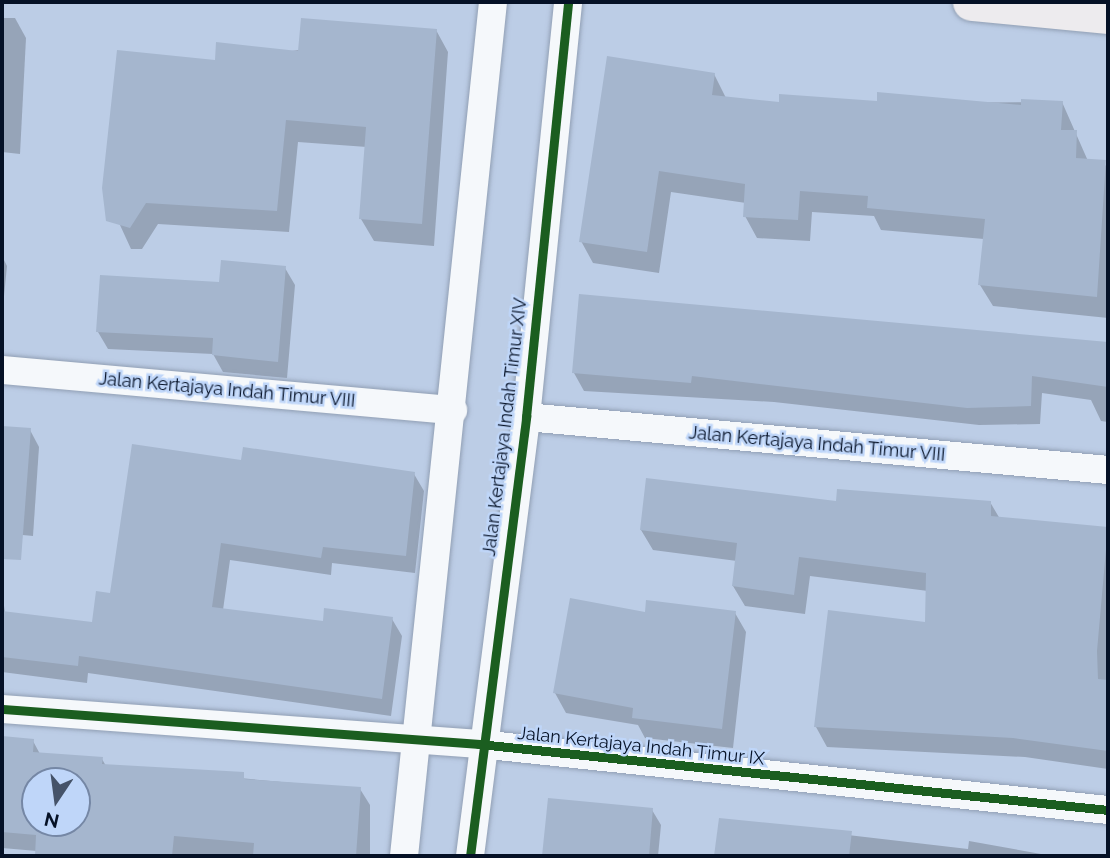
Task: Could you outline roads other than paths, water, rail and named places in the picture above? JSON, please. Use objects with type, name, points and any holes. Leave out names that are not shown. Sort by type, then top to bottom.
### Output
[{"type":"main road","points":[[972,2],[1108,15]]},
{"type":"street","points":[[404,856],[453,410],[493,2]]},
{"type":"street","name":"Jalan Kertajaya Indah Timur XIV","points":[[470,856],[479,744],[526,417],[568,2]]},
{"type":"street","name":"Jalan Kertajaya Indah Timur VIII","points":[[2,370],[453,410]]},
{"type":"street","name":"Jalan Kertajaya Indah Timur VIII","points":[[526,417],[1108,470]]},
{"type":"street","name":"Jalan Kertajaya Indah Timur IX","points":[[2,709],[415,743],[479,744],[1108,810]]}]
